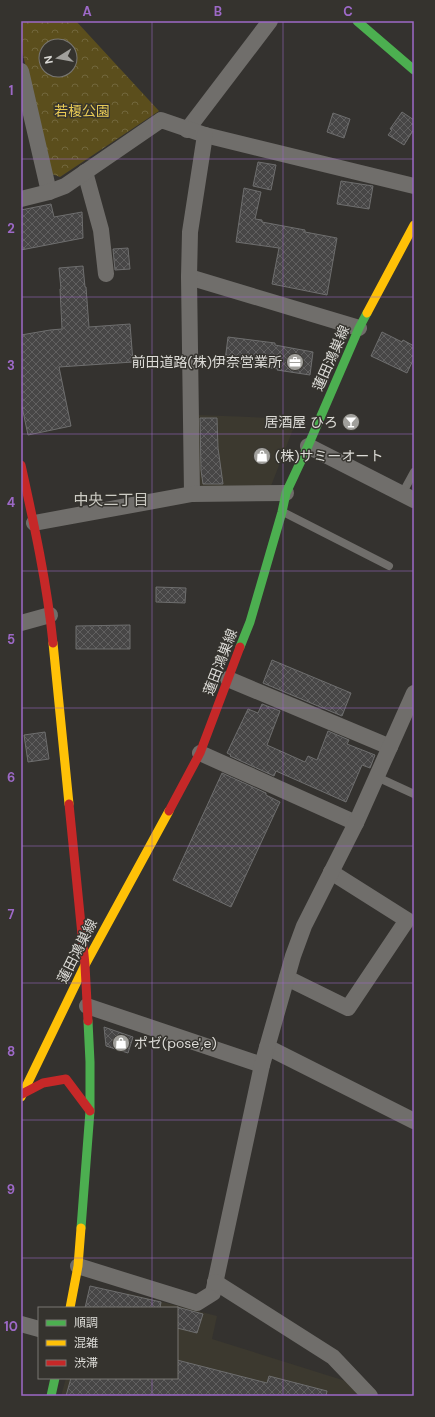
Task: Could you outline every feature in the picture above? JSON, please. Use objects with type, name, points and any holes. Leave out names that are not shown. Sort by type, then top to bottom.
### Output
[{"type":"street","points":[[187,130],[270,21]]},
{"type":"street","points":[[357,21],[414,70]]},
{"type":"street","points":[[21,71],[49,192]]},
{"type":"street","points":[[21,199],[66,186],[161,120],[204,135],[414,186]]},
{"type":"street","points":[[192,494],[189,277],[190,232],[204,135]]},
{"type":"street","points":[[85,172],[101,230],[106,274]]},
{"type":"street","name":"蓮田鴻巣線","points":[[22,1096],[85,965],[200,753],[250,622],[286,494],[359,328],[414,225]]},
{"type":"street","points":[[189,277],[359,328]]},
{"type":"street","points":[[308,446],[408,497]]},
{"type":"street","points":[[21,464],[34,523],[50,615],[85,965],[90,1062],[90,1111],[78,1266],[70,1307]]},
{"type":"street","points":[[34,523],[192,494],[286,494]]},
{"type":"street","points":[[21,623],[50,615]]},
{"type":"street","points":[[228,679],[390,746]]},
{"type":"street","points":[[78,1266],[197,1303],[213,1293],[262,1065],[287,978],[304,926],[356,823],[414,693]]},
{"type":"street","points":[[200,753],[356,823]]},
{"type":"street","points":[[287,978],[348,1008],[407,920],[331,872]]},
{"type":"street","points":[[87,1006],[262,1065]]},
{"type":"street","points":[[267,1047],[414,1121]]},
{"type":"street","points":[[22,1096],[36,1085],[50,1080],[66,1079],[90,1111]]},
{"type":"street","points":[[215,1282],[333,1357],[370,1396]]},
{"type":"street","points":[[21,1324],[38,1329]]},
{"type":"street","points":[[51,1396],[55,1379]]},
{"type":"lane","points":[[408,497],[414,472]]},
{"type":"lane","points":[[282,512],[389,566]]},
{"type":"lane","points":[[376,777],[414,794]]},
{"type":"shaded area","points":[[199,415],[297,419],[271,486],[205,490],[199,484]]},
{"type":"shaded area","points":[[127,1293],[217,1316],[212,1339],[352,1383],[365,1396],[61,1396],[66,1379],[178,1379],[178,1307],[124,1307]]},
{"type":"green space","name":"若榎公園","points":[[25,21],[76,21],[159,111],[60,177],[52,174],[21,47],[21,25]]},
{"type":"building","points":[[402,112],[414,120],[414,129],[404,145],[388,135],[392,130],[390,129]]},
{"type":"building","points":[[333,113],[350,119],[344,138],[327,132]]},
{"type":"building","points":[[258,162],[276,165],[271,190],[253,186]]},
{"type":"building","points":[[341,181],[373,186],[369,209],[337,204]]},
{"type":"building","points":[[244,188],[261,192],[255,219],[262,220],[262,222],[305,230],[305,232],[337,238],[327,295],[272,284],[279,248],[236,242]]},
{"type":"building","points":[[51,204],[54,217],[82,212],[83,238],[21,250],[21,210]]},
{"type":"building","points":[[128,248],[130,269],[115,270],[113,249]]},
{"type":"building","points":[[83,266],[89,327],[130,324],[133,362],[59,367],[71,426],[28,435],[21,402],[21,335],[62,329],[59,268]]},
{"type":"building","points":[[382,332],[414,346],[414,358],[407,373],[371,356]]},
{"type":"building","points":[[228,337],[275,343],[275,345],[313,352],[310,375],[225,361]]},
{"type":"building","points":[[200,418],[217,418],[218,448],[223,484],[203,484],[201,470]]},
{"type":"building","points":[[156,587],[186,588],[185,603],[156,602]]},
{"type":"building","points":[[130,625],[130,649],[76,649],[76,626]]},
{"type":"building","points":[[272,660],[351,693],[342,716],[263,683]]},
{"type":"building","points":[[262,704],[280,711],[267,745],[305,762],[308,756],[317,760],[328,731],[349,740],[347,744],[375,755],[370,768],[362,765],[346,802],[276,771],[274,776],[230,756],[231,755],[227,753],[248,709],[258,713]]},
{"type":"building","points":[[45,732],[49,759],[28,762],[24,735]]},
{"type":"building","points":[[222,773],[266,793],[266,795],[280,802],[231,907],[173,880]]},
{"type":"building","points":[[104,1027],[133,1037],[128,1053],[106,1046]]},
{"type":"building","points":[[90,1286],[161,1302],[160,1307],[85,1307]]},
{"type":"building","points":[[178,1307],[203,1314],[197,1333],[178,1328]]},
{"type":"building","points":[[178,1360],[267,1383],[269,1376],[327,1391],[326,1396],[66,1396],[71,1379],[178,1379]]},
{"type":"traffic: fast","points":[[357,21],[414,70]]},
{"type":"traffic: fast","points":[[240,647],[250,622],[282,512],[286,493],[367,313]]},
{"type":"traffic: fast","points":[[81,1228],[90,1111],[88,1021]]},
{"type":"traffic: fast","points":[[51,1396],[55,1379]]},
{"type":"traffic: slow","points":[[367,313],[414,225]]},
{"type":"traffic: slow","points":[[53,643],[69,804]]},
{"type":"traffic: slow","points":[[21,1097],[85,965],[169,811]]},
{"type":"traffic: slow","points":[[70,1307],[78,1266],[81,1228]]},
{"type":"traffic: jam","points":[[21,465],[44,576],[53,643]]},
{"type":"traffic: jam","points":[[169,811],[200,753],[240,647]]},
{"type":"traffic: jam","points":[[69,804],[85,965],[88,1021]]},
{"type":"traffic: jam","points":[[22,1094],[43,1083],[66,1079],[90,1111]]},
{"type":"place","name":"前田道路(株)伊奈営業所","points":[[295,362]]},
{"type":"place","name":"居酒屋 ひろ","points":[[351,422]]},
{"type":"place","name":"(株)サミーオート","points":[[262,456]]},
{"type":"place","name":"ポゼ(pose',e)","points":[[121,1043]]},
{"type":"district","name":"中央二丁目","points":[[111,500]]}]
